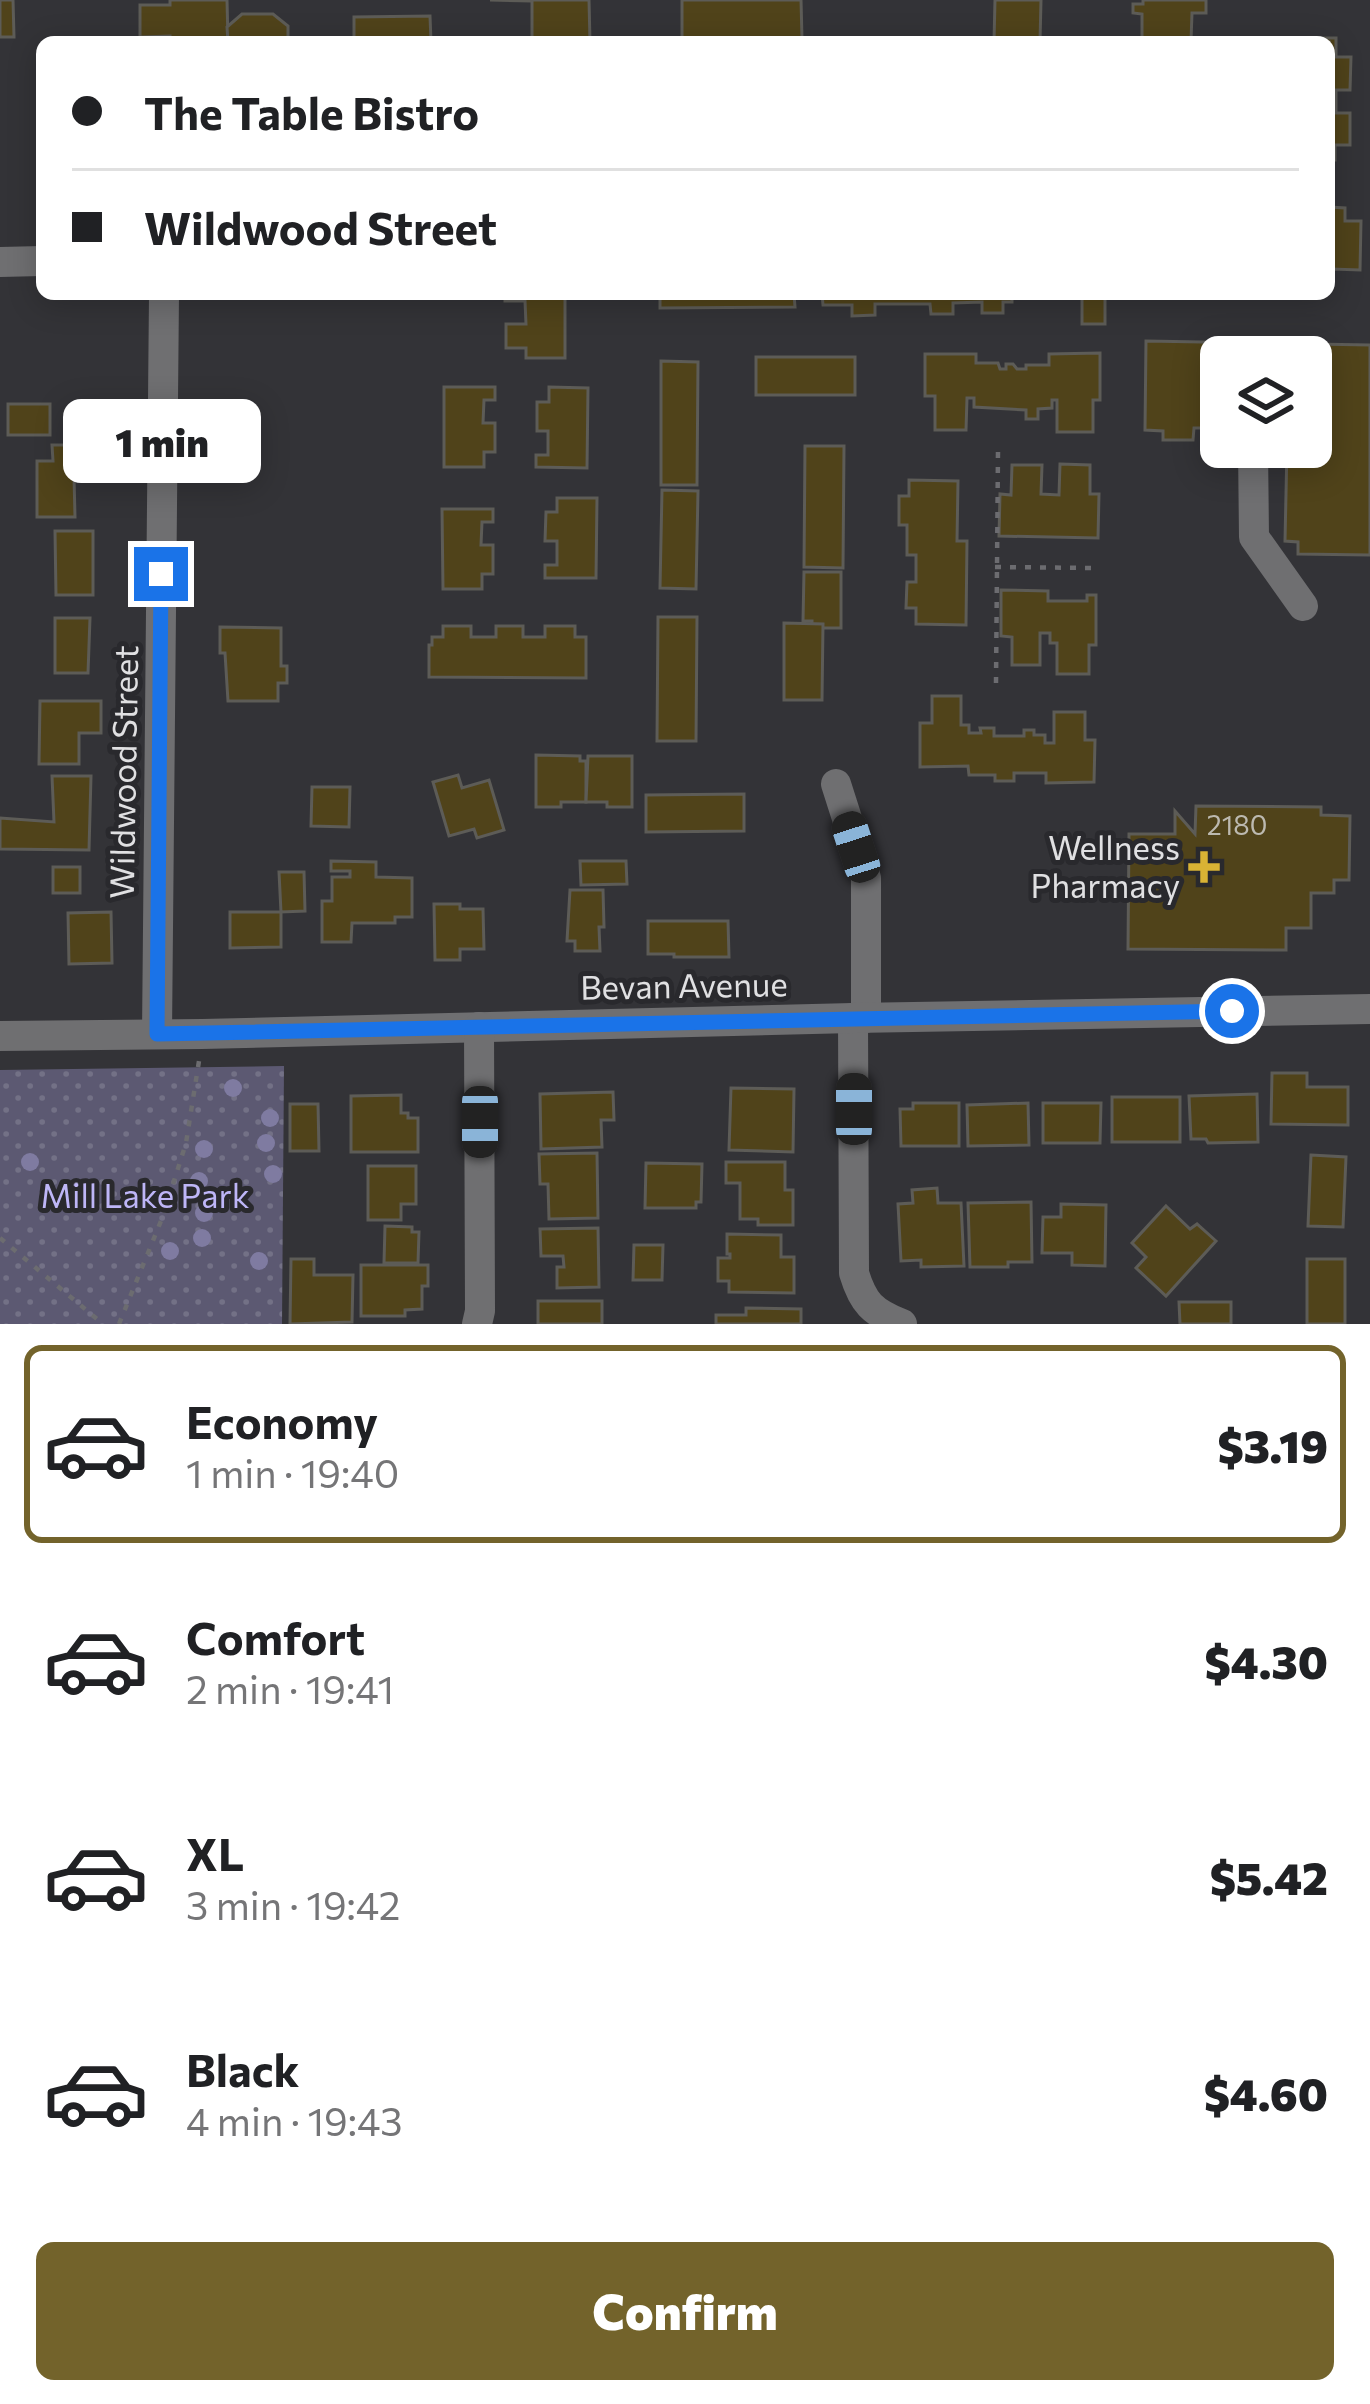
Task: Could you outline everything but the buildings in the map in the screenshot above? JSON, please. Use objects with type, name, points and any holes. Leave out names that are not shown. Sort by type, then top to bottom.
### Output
[{"type":"street","points":[[0,262],[36,261]]},
{"type":"street","name":"Wildwood Street","points":[[157,1034],[164,300]]},
{"type":"street","points":[[1252,468],[1254,537],[1304,606]]},
{"type":"street","points":[[836,784],[866,878],[854,1273],[872,1309],[902,1324]]},
{"type":"street","name":"Bevan Avenue","points":[[0,1036],[1370,1009]]},
{"type":"street","points":[[477,1324],[479,1027]]},
{"type":"path","points":[[995,683],[998,451]]},
{"type":"path","points":[[995,566],[1096,568]]},
{"type":"path","points":[[119,1324],[164,1216],[187,1143],[202,1034]]},
{"type":"path","points":[[0,1238],[104,1324]]},
{"type":"green space","name":"Mill Lake Park","points":[[284,1066],[282,1324],[0,1324],[0,1070]]},
{"type":"place","name":"Wellness Pharmacy","points":[[1204,867]]},
{"type":"route","points":[[161,574],[157,1034],[1232,1011]]}]
